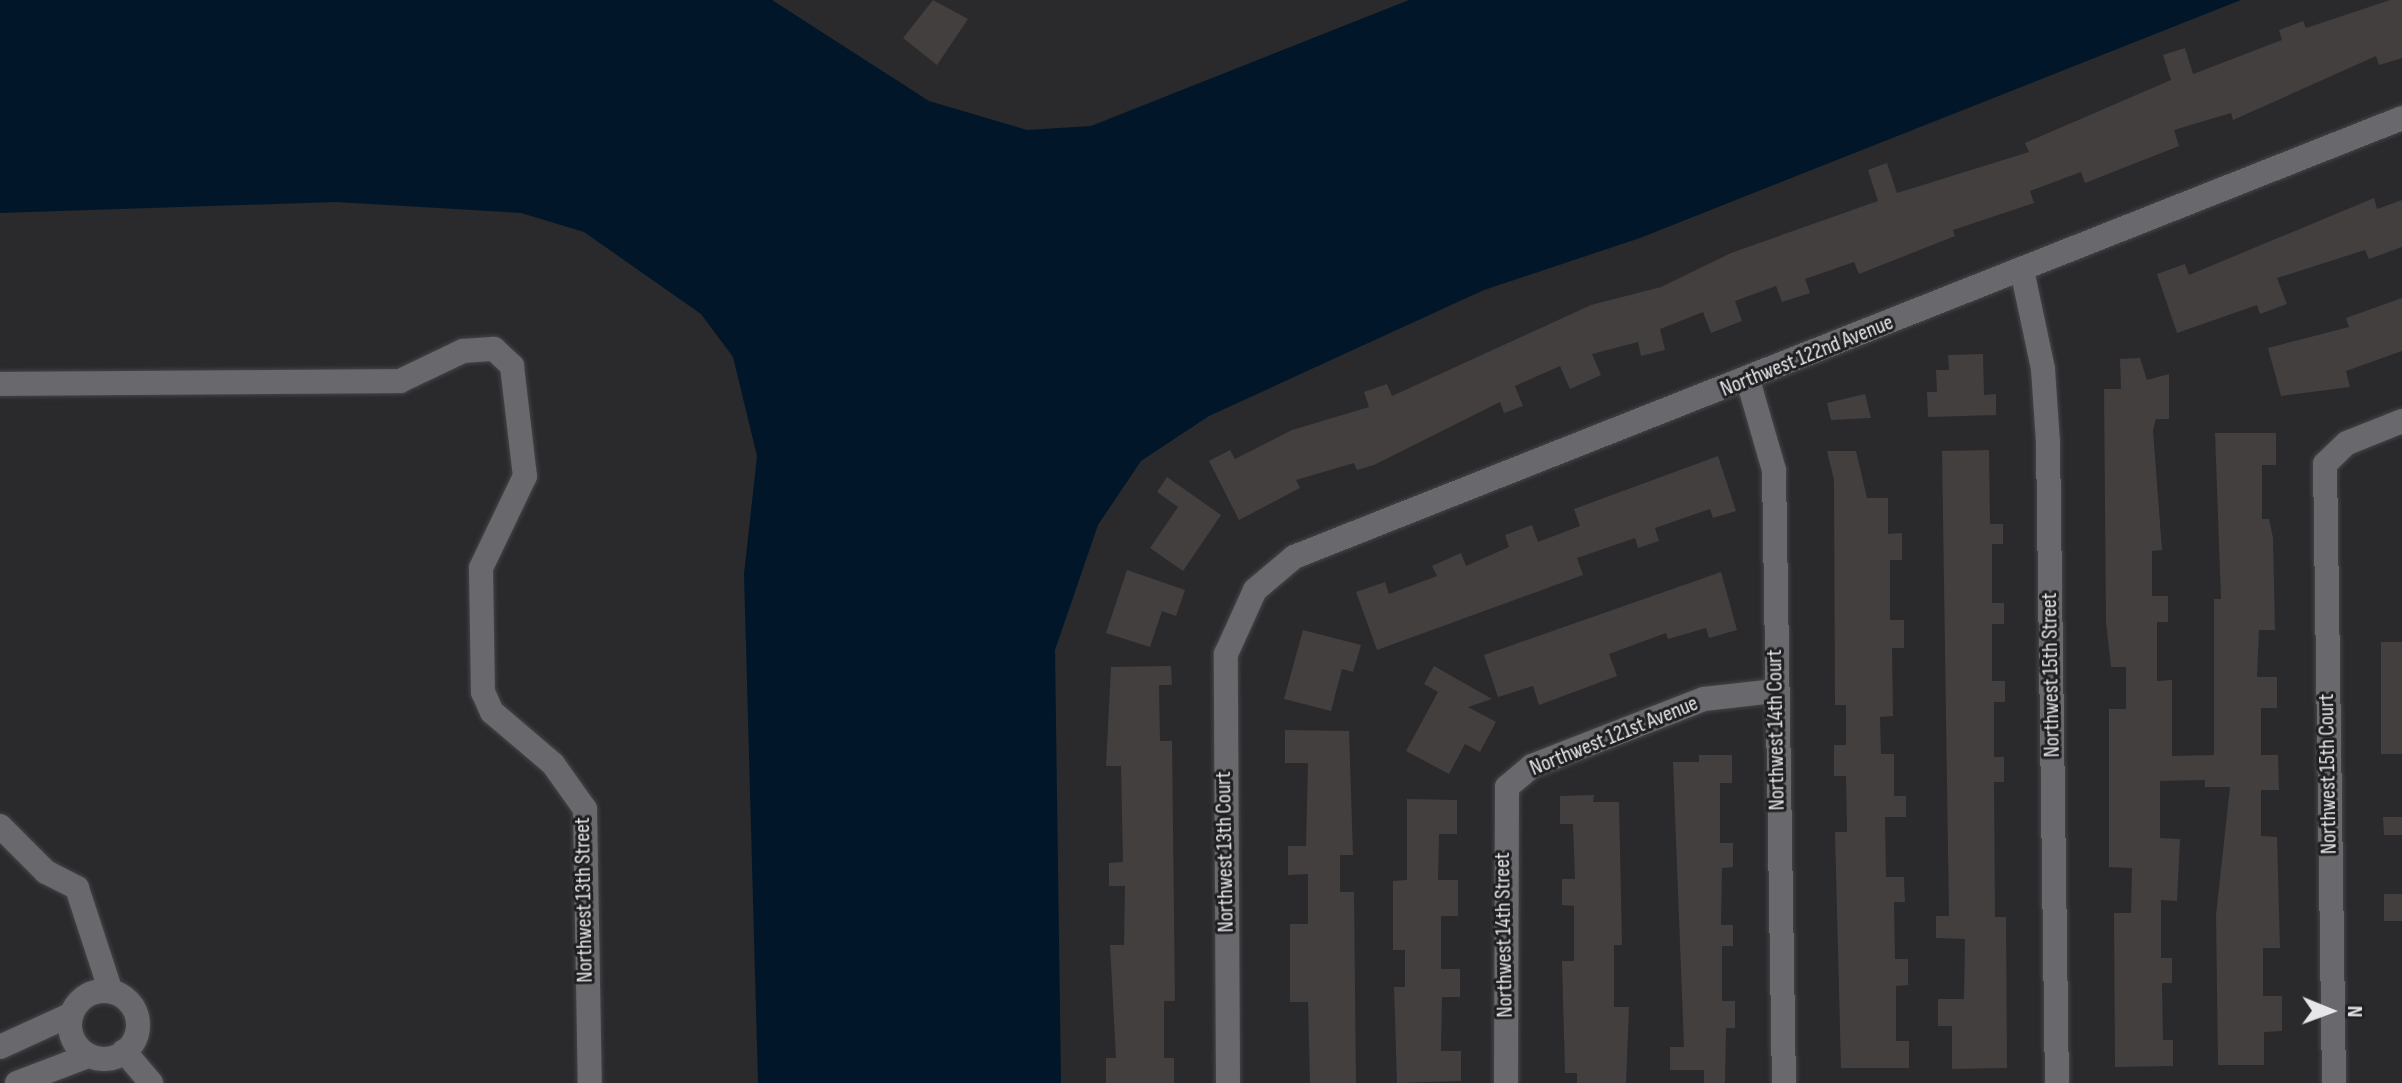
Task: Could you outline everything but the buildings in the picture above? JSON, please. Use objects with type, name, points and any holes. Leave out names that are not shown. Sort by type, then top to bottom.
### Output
[{"type":"street","name":"Northwest 122nd Avenue","points":[[1234,623],[1255,590],[1294,557],[1748,380],[2402,118]]},
{"type":"street","name":"Northwest 15th Street","points":[[2022,270],[2043,369],[2048,442],[2057,1083]]},
{"type":"street","name":"Northwest 13th Street","points":[[0,384],[400,381],[463,351],[494,349],[512,366],[525,476],[481,568],[483,692],[492,712],[553,764],[585,809],[590,1083]]},
{"type":"street","name":"Northwest 14th Court","points":[[1748,380],[1774,470],[1774,691],[1784,1083]]},
{"type":"street","name":"Northwest 15th Court","points":[[2334,1083],[2325,464],[2347,443],[2402,421]]},
{"type":"street","name":"Northwest 13th Court","points":[[1228,1083],[1223,691],[1234,623]]},
{"type":"street","name":"Northwest 121st Avenue","points":[[1507,787],[1532,766],[1704,699],[1774,691]]},
{"type":"street","name":"Northwest 14th Street","points":[[1506,1083],[1507,787]]},
{"type":"street","points":[[0,826],[46,872],[77,888],[110,989],[138,1017],[124,1051]]},
{"type":"street","points":[[0,1047],[72,1014],[96,990],[110,989]]},
{"type":"street","points":[[72,1014],[85,1057]]},
{"type":"street","points":[[17,1083],[85,1057],[124,1051]]},
{"type":"street","points":[[124,1051],[151,1083]]},
{"type":"water","points":[[0,0],[772,0],[929,101],[1027,130],[1091,126],[1409,0],[2241,0],[1640,238],[1484,290],[1209,416],[1141,461],[1098,525],[1055,650],[1061,1083],[758,1083],[744,574],[757,456],[733,357],[701,314],[584,232],[521,213],[336,202],[0,213]]}]
